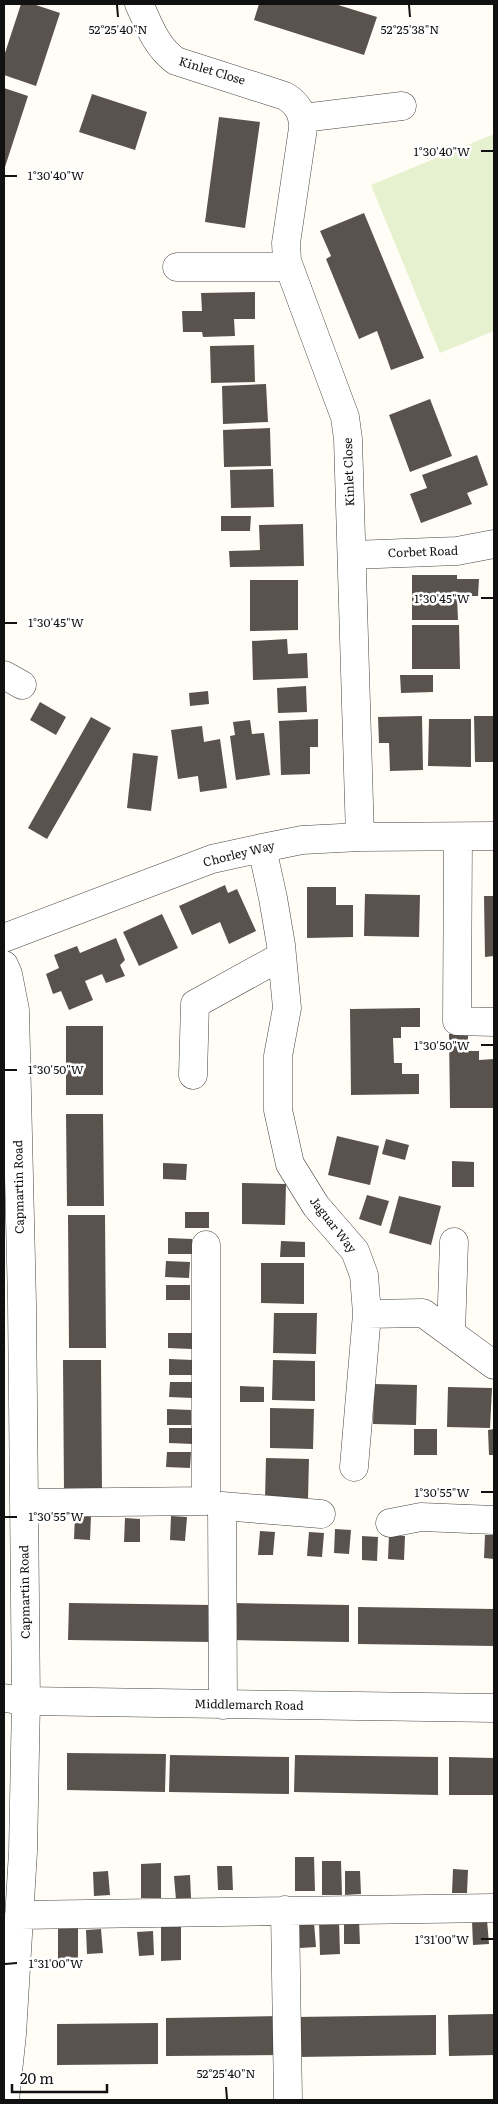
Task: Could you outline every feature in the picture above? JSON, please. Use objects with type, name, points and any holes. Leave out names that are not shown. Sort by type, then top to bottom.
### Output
[{"type":"street","name":"Kinlet Close","points":[[139,4],[156,40],[165,54],[176,60],[285,96],[295,103],[303,118],[286,243],[289,267],[345,417],[348,439],[360,837]]},
{"type":"street","points":[[303,118],[402,106]]},
{"type":"street","points":[[177,267],[289,267]]},
{"type":"street","name":"Corbet Road","points":[[352,555],[457,551],[494,544]]},
{"type":"street","name":"Chorley Way","points":[[4,938],[212,859],[262,848],[302,840],[360,837],[494,836]]},
{"type":"street","points":[[458,837],[457,1021],[494,1022]]},
{"type":"street","name":"Jaguar Way","points":[[262,848],[273,898],[282,956],[287,1008],[278,1056],[278,1110],[290,1164],[316,1206],[355,1251],[364,1276],[367,1314],[354,1468]]},
{"type":"street","points":[[194,1075],[194,1004],[282,956]]},
{"type":"street","name":"Capmartin Road","points":[[4,965],[8,974],[15,1010],[14,1476],[24,1503],[15,1700],[12,2034],[5,2100]]},
{"type":"street","points":[[451,1333],[454,1242]]},
{"type":"street","points":[[24,1503],[206,1501],[206,1246]]},
{"type":"street","points":[[367,1314],[423,1313],[494,1365]]},
{"type":"street","points":[[223,1705],[222,1506],[321,1514]]},
{"type":"street","points":[[390,1522],[421,1517],[494,1520]]},
{"type":"street","name":"Middlemarch Road","points":[[15,1700],[223,1705],[494,1708]]},
{"type":"street","points":[[14,1900],[285,1910],[494,1908]]},
{"type":"street","points":[[285,1910],[288,2100]]},
{"type":"green space","points":[[494,134],[494,331],[440,353],[371,185]]},
{"type":"building","points":[[21,4],[33,4],[60,13],[36,86],[4,75],[4,56]]},
{"type":"building","points":[[259,4],[335,4],[377,17],[364,55],[254,20]]},
{"type":"building","points":[[4,88],[28,96],[4,170]]},
{"type":"building","points":[[92,94],[147,112],[135,150],[79,132]]},
{"type":"building","points":[[219,117],[260,122],[245,228],[205,222]]},
{"type":"building","points":[[364,213],[424,358],[391,370],[377,331],[359,339],[326,259],[331,256],[320,231]]},
{"type":"building","points":[[255,292],[255,319],[234,319],[235,336],[203,337],[202,332],[183,332],[182,311],[202,311],[201,293]]},
{"type":"building","points":[[254,345],[255,382],[211,383],[210,346]]},
{"type":"building","points":[[266,384],[268,422],[223,424],[222,386]]},
{"type":"building","points":[[430,399],[452,456],[410,472],[389,415]]},
{"type":"building","points":[[270,428],[271,466],[224,467],[223,430]]},
{"type":"building","points":[[477,455],[488,485],[467,493],[472,504],[421,523],[410,494],[427,488],[422,475]]},
{"type":"building","points":[[273,469],[274,507],[231,508],[230,470]]},
{"type":"building","points":[[221,516],[251,516],[250,531],[221,531]]},
{"type":"building","points":[[303,524],[304,566],[230,567],[229,551],[260,550],[259,525]]},
{"type":"building","points":[[412,575],[457,575],[457,579],[479,579],[478,596],[457,596],[458,620],[412,620]]},
{"type":"building","points":[[250,580],[298,580],[298,630],[250,631]]},
{"type":"building","points":[[412,625],[459,625],[460,669],[412,669]]},
{"type":"building","points":[[287,639],[288,654],[307,653],[308,678],[253,680],[252,641]]},
{"type":"building","points":[[400,675],[433,675],[433,692],[401,693]]},
{"type":"building","points":[[306,686],[307,712],[278,713],[277,688]]},
{"type":"building","points":[[208,691],[209,704],[190,706],[189,693]]},
{"type":"building","points":[[40,702],[66,717],[56,735],[30,720]]},
{"type":"building","points":[[422,716],[423,770],[390,771],[389,743],[379,743],[378,717]]},
{"type":"building","points":[[474,716],[494,716],[494,762],[475,762]]},
{"type":"building","points":[[91,717],[111,728],[47,839],[28,828]]},
{"type":"building","points":[[318,719],[318,747],[310,747],[310,774],[281,775],[279,721]]},
{"type":"building","points":[[429,719],[471,719],[471,767],[428,766]]},
{"type":"building","points":[[250,720],[252,734],[264,733],[270,775],[236,780],[230,736],[235,735],[233,722]]},
{"type":"building","points":[[202,726],[204,742],[220,739],[227,788],[200,792],[198,776],[178,779],[171,730]]},
{"type":"building","points":[[133,753],[158,756],[151,811],[127,808]]},
{"type":"building","points":[[225,885],[228,893],[237,889],[256,931],[229,944],[220,922],[192,935],[179,906]]},
{"type":"building","points":[[307,887],[336,887],[336,905],[353,905],[353,937],[307,938]]},
{"type":"building","points":[[365,894],[420,895],[419,937],[364,936]]},
{"type":"building","points":[[484,896],[494,896],[494,956],[485,957]]},
{"type":"building","points":[[162,914],[178,948],[139,966],[123,932]]},
{"type":"building","points":[[116,938],[125,960],[120,965],[125,976],[106,983],[102,974],[85,981],[93,1000],[69,1010],[61,991],[53,994],[46,974],[59,968],[54,955],[77,946],[80,953]]},
{"type":"building","points":[[420,1008],[420,1027],[401,1027],[401,1038],[393,1038],[394,1063],[402,1063],[402,1074],[419,1074],[419,1094],[351,1095],[350,1009]]},
{"type":"building","points":[[66,1026],[103,1026],[103,1095],[66,1095]]},
{"type":"building","points":[[449,1034],[468,1034],[468,1051],[479,1051],[479,1060],[494,1059],[494,1108],[450,1108]]},
{"type":"building","points":[[66,1114],[103,1114],[104,1206],[67,1206]]},
{"type":"building","points":[[337,1136],[379,1146],[370,1185],[328,1175]]},
{"type":"building","points":[[386,1139],[409,1145],[405,1160],[382,1154]]},
{"type":"building","points":[[452,1161],[474,1162],[474,1187],[452,1187]]},
{"type":"building","points":[[163,1163],[187,1164],[186,1180],[163,1179]]},
{"type":"building","points":[[242,1183],[286,1184],[285,1225],[242,1224]]},
{"type":"building","points":[[367,1195],[389,1201],[381,1226],[359,1219]]},
{"type":"building","points":[[399,1196],[441,1206],[431,1245],[389,1233]]},
{"type":"building","points":[[185,1212],[209,1212],[209,1228],[185,1228]]},
{"type":"building","points":[[68,1215],[105,1215],[106,1348],[69,1348]]},
{"type":"building","points":[[168,1238],[192,1239],[192,1254],[168,1254]]},
{"type":"building","points":[[281,1241],[305,1242],[305,1257],[280,1257]]},
{"type":"building","points":[[166,1261],[190,1262],[189,1278],[165,1277]]},
{"type":"building","points":[[261,1263],[304,1263],[304,1304],[261,1303]]},
{"type":"building","points":[[166,1285],[190,1285],[190,1300],[166,1300]]},
{"type":"building","points":[[274,1313],[317,1313],[316,1354],[273,1353]]},
{"type":"building","points":[[168,1333],[192,1333],[192,1349],[168,1348]]},
{"type":"building","points":[[169,1359],[193,1360],[193,1375],[169,1375]]},
{"type":"building","points":[[63,1360],[101,1360],[102,1493],[64,1493]]},
{"type":"building","points":[[273,1360],[315,1361],[315,1401],[272,1400]]},
{"type":"building","points":[[170,1382],[193,1382],[193,1398],[169,1397]]},
{"type":"building","points":[[374,1384],[417,1385],[416,1425],[373,1424]]},
{"type":"building","points":[[240,1386],[264,1387],[264,1402],[240,1402]]},
{"type":"building","points":[[448,1387],[492,1388],[490,1428],[447,1427]]},
{"type":"building","points":[[270,1408],[314,1409],[313,1449],[270,1448]]},
{"type":"building","points":[[167,1409],[191,1410],[191,1425],[167,1425]]},
{"type":"building","points":[[169,1428],[193,1428],[193,1444],[169,1443]]},
{"type":"building","points":[[414,1429],[437,1429],[437,1455],[414,1455]]},
{"type":"building","points":[[494,1429],[494,1455],[489,1455],[488,1430]]},
{"type":"building","points":[[167,1452],[191,1452],[190,1468],[166,1467]]},
{"type":"building","points":[[266,1458],[309,1459],[308,1499],[265,1498]]},
{"type":"building","points":[[75,1515],[91,1516],[90,1540],[74,1539]]},
{"type":"building","points":[[171,1516],[187,1517],[185,1541],[170,1540]]},
{"type":"building","points":[[125,1518],[140,1519],[140,1542],[124,1542]]},
{"type":"building","points":[[335,1529],[351,1530],[349,1554],[334,1553]]},
{"type":"building","points":[[260,1531],[275,1532],[273,1555],[258,1555]]},
{"type":"building","points":[[309,1532],[324,1533],[322,1557],[307,1556]]},
{"type":"building","points":[[389,1535],[405,1536],[404,1560],[388,1559]]},
{"type":"building","points":[[485,1535],[494,1535],[494,1559],[484,1558]]},
{"type":"building","points":[[362,1536],[378,1537],[377,1561],[362,1560]]},
{"type":"building","points":[[69,1603],[212,1605],[212,1642],[68,1640]]},
{"type":"building","points":[[232,1603],[349,1605],[349,1642],[231,1640]]},
{"type":"building","points":[[358,1607],[494,1609],[494,1646],[358,1644]]},
{"type":"building","points":[[67,1753],[166,1754],[165,1792],[67,1790]]},
{"type":"building","points":[[170,1755],[289,1757],[289,1794],[169,1792]]},
{"type":"building","points":[[295,1755],[438,1757],[438,1795],[294,1792]]},
{"type":"building","points":[[449,1757],[494,1758],[494,1795],[449,1795]]},
{"type":"building","points":[[295,1857],[314,1857],[315,1891],[295,1891]]},
{"type":"building","points":[[322,1861],[341,1861],[342,1895],[322,1895]]},
{"type":"building","points":[[161,1863],[161,1898],[141,1898],[141,1864]]},
{"type":"building","points":[[217,1866],[232,1866],[233,1890],[218,1890]]},
{"type":"building","points":[[453,1869],[468,1870],[467,1893],[452,1893]]},
{"type":"building","points":[[108,1871],[110,1895],[94,1896],[93,1872]]},
{"type":"building","points":[[345,1871],[360,1871],[361,1894],[345,1895]]},
{"type":"building","points":[[190,1875],[191,1898],[176,1900],[174,1876]]},
{"type":"building","points":[[319,1920],[339,1920],[340,1954],[320,1955]]},
{"type":"building","points":[[344,1920],[359,1920],[360,1944],[344,1944]]},
{"type":"building","points":[[487,1920],[489,1944],[473,1945],[472,1921]]},
{"type":"building","points":[[314,1923],[316,1947],[300,1948],[299,1924]]},
{"type":"building","points":[[181,1926],[181,1960],[161,1961],[161,1927]]},
{"type":"building","points":[[58,1927],[78,1927],[78,1961],[58,1961]]},
{"type":"building","points":[[101,1929],[103,1953],[87,1954],[86,1930]]},
{"type":"building","points":[[153,1931],[154,1955],[139,1956],[137,1932]]},
{"type":"building","points":[[494,2014],[494,2055],[449,2056],[448,2015]]},
{"type":"building","points":[[436,2015],[436,2055],[297,2057],[296,2017]]},
{"type":"building","points":[[280,2016],[281,2055],[166,2056],[166,2018]]},
{"type":"building","points":[[158,2023],[158,2064],[57,2065],[57,2024]]}]
